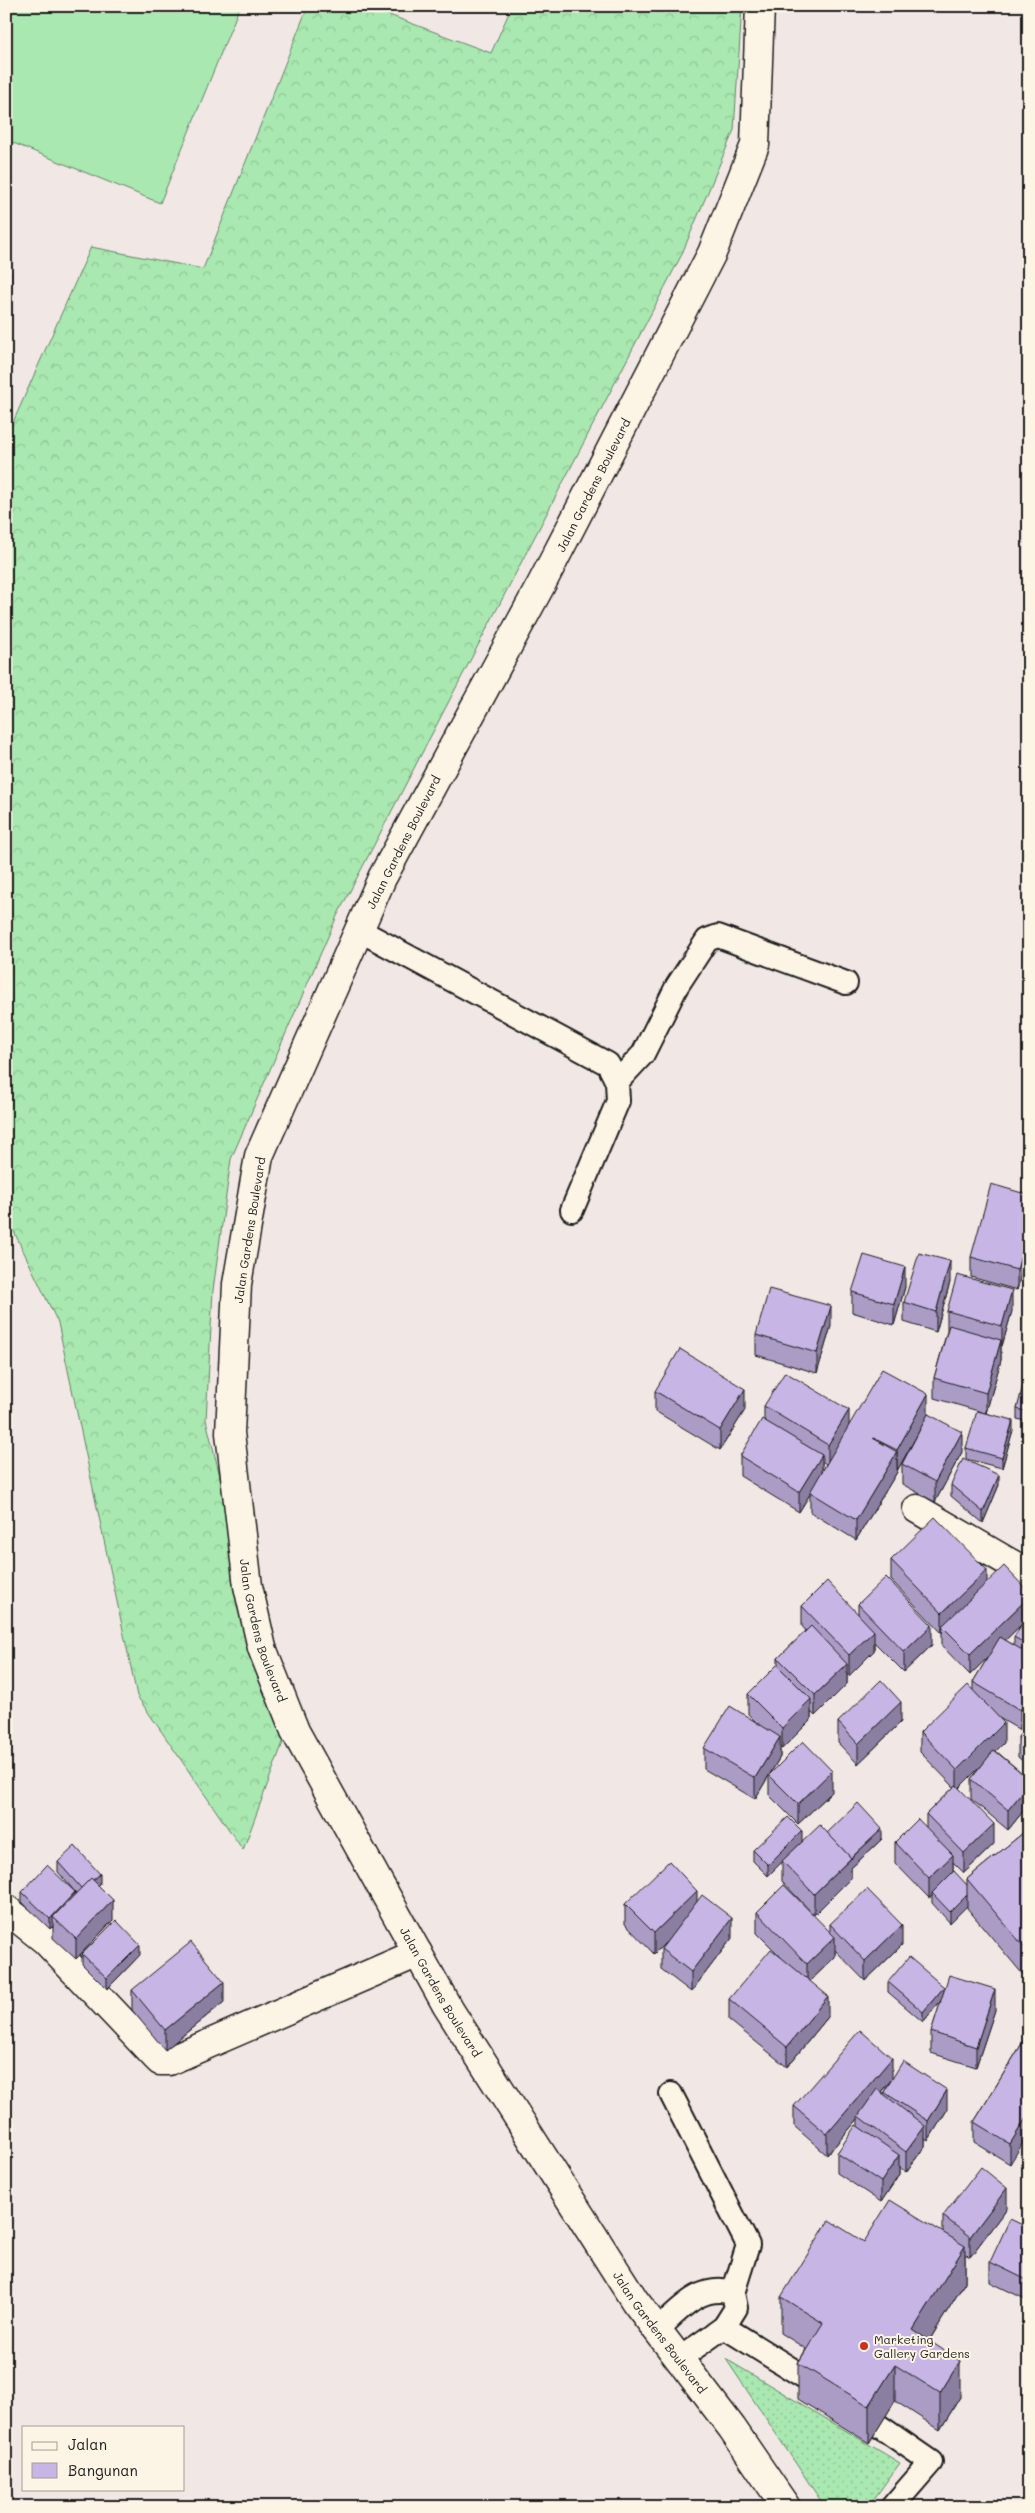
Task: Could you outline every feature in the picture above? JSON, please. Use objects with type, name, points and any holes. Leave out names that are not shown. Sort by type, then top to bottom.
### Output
[{"type":"street","name":"Jalan Gardens Boulevard","points":[[760,6],[755,145],[712,252],[542,583],[382,878],[259,1156],[237,1284],[230,1433],[248,1586],[262,1648],[296,1731],[447,2006],[635,2301],[732,2428],[786,2507]]},
{"type":"street","points":[[917,1509],[1029,1574]]},
{"type":"street","points":[[6,1909],[46,1941],[156,2057],[164,2062],[178,2058],[418,1954]]},
{"type":"lane","points":[[359,930],[608,1064],[617,1082],[618,1101],[572,1210]]},
{"type":"lane","points":[[617,1082],[643,1054],[677,986],[707,940],[718,936],[846,983]]},
{"type":"lane","points":[[672,2094],[748,2245],[733,2293],[736,2308],[724,2327],[679,2359]]},
{"type":"lane","points":[[657,2330],[694,2297],[719,2289],[733,2293]]},
{"type":"lane","points":[[724,2327],[810,2380]]},
{"type":"lane","points":[[879,2426],[931,2462],[892,2507]]},
{"type":"green space","points":[[6,6],[240,6],[160,203],[6,140]]},
{"type":"green space","points":[[308,6],[365,6],[491,53],[512,6],[742,6],[734,130],[681,256],[337,916],[231,1159],[213,1290],[206,1420],[285,1737],[243,1850],[137,1696],[58,1323],[6,1215],[6,438],[91,247],[203,269]]},
{"type":"green space","points":[[726,2359],[900,2463],[868,2507],[825,2507]]},
{"type":"building","points":[[6,270],[11,272],[6,284]]},
{"type":"building","points":[[991,1184],[1029,1195],[1029,1226],[1017,1270],[971,1257]]},
{"type":"building","points":[[919,1253],[950,1261],[936,1312],[904,1302]]},
{"type":"building","points":[[864,1255],[905,1267],[894,1304],[852,1292]]},
{"type":"building","points":[[957,1275],[1012,1290],[1002,1326],[947,1311]]},
{"type":"building","points":[[1028,1282],[1029,1318],[1024,1318]]},
{"type":"building","points":[[769,1289],[831,1306],[817,1353],[756,1335]]},
{"type":"building","points":[[949,1325],[1001,1340],[986,1393],[934,1378]]},
{"type":"building","points":[[680,1349],[745,1389],[720,1430],[655,1391]]},
{"type":"building","points":[[882,1369],[928,1394],[897,1450],[873,1438],[897,1452],[856,1520],[810,1492]]},
{"type":"building","points":[[1027,1369],[1029,1370],[1029,1412],[1017,1409]]},
{"type":"building","points":[[785,1372],[849,1410],[828,1445],[764,1406]]},
{"type":"building","points":[[977,1411],[1013,1420],[1002,1458],[966,1448]]},
{"type":"building","points":[[928,1414],[962,1432],[935,1482],[902,1464]]},
{"type":"building","points":[[762,1419],[822,1455],[799,1492],[740,1456]]},
{"type":"building","points":[[963,1459],[999,1475],[983,1512],[951,1485]]},
{"type":"building","points":[[935,1517],[987,1570],[942,1613],[891,1560]]},
{"type":"building","points":[[1004,1566],[1029,1592],[1029,1597],[970,1654],[942,1626]]},
{"type":"building","points":[[886,1577],[932,1625],[904,1652],[858,1604]]},
{"type":"building","points":[[827,1581],[874,1631],[849,1655],[802,1606]]},
{"type":"building","points":[[1029,1612],[1029,1646],[1014,1637]]},
{"type":"building","points":[[811,1626],[847,1664],[815,1695],[778,1658]]},
{"type":"building","points":[[1000,1637],[1029,1654],[1029,1696],[1020,1710],[973,1682]]},
{"type":"building","points":[[777,1665],[811,1699],[782,1728],[748,1694]]},
{"type":"building","points":[[881,1680],[901,1702],[858,1744],[838,1722]]},
{"type":"building","points":[[968,1685],[1004,1723],[957,1770],[920,1732]]},
{"type":"building","points":[[730,1706],[780,1737],[755,1778],[704,1748]]},
{"type":"building","points":[[1029,1724],[1029,1746],[1018,1737]]},
{"type":"building","points":[[803,1741],[832,1771],[798,1804],[769,1775]]},
{"type":"building","points":[[994,1750],[1029,1779],[1029,1784],[1008,1810],[971,1779]]},
{"type":"building","points":[[956,1785],[994,1824],[964,1853],[926,1814]]},
{"type":"building","points":[[858,1803],[882,1829],[851,1858],[827,1833]]},
{"type":"building","points":[[788,1817],[802,1831],[768,1865],[753,1850]]},
{"type":"building","points":[[918,1819],[953,1855],[929,1878],[895,1842]]},
{"type":"building","points":[[820,1825],[851,1858],[814,1894],[782,1861]]},
{"type":"building","points":[[1029,1828],[1029,1945],[1025,1948],[967,1879]]},
{"type":"building","points":[[75,1846],[100,1874],[93,1880],[91,1878],[81,1888],[58,1862]]},
{"type":"building","points":[[669,1861],[697,1891],[654,1933],[625,1904]]},
{"type":"building","points":[[47,1865],[75,1892],[50,1919],[22,1892]]},
{"type":"building","points":[[954,1871],[967,1885],[967,1895],[950,1912],[932,1893]]},
{"type":"building","points":[[91,1878],[113,1900],[76,1939],[53,1917]]},
{"type":"building","points":[[784,1885],[835,1937],[807,1964],[757,1912]]},
{"type":"building","points":[[867,1889],[902,1925],[865,1961],[830,1924]]},
{"type":"building","points":[[702,1895],[732,1918],[691,1972],[661,1949]]},
{"type":"building","points":[[116,1920],[140,1945],[107,1978],[82,1954]]},
{"type":"building","points":[[191,1942],[224,1982],[165,2030],[132,1990]]},
{"type":"building","points":[[771,1949],[828,1996],[787,2047],[729,1999]]},
{"type":"building","points":[[909,1957],[944,1987],[923,2012],[888,1982]]},
{"type":"building","points":[[949,1975],[995,1989],[976,2047],[931,2032]]},
{"type":"building","points":[[860,2030],[892,2058],[827,2134],[794,2106]]},
{"type":"building","points":[[1029,2032],[1029,2113],[1010,2144],[974,2122]]},
{"type":"building","points":[[903,2061],[947,2090],[928,2121],[884,2092]]},
{"type":"building","points":[[877,2089],[925,2126],[906,2152],[858,2116]]},
{"type":"building","points":[[856,2125],[899,2155],[881,2182],[837,2153]]},
{"type":"building","points":[[981,2167],[1007,2188],[970,2237],[943,2216]]},
{"type":"building","name":"Marketing Gallery Gardens","points":[[890,2200],[965,2246],[913,2330],[960,2361],[940,2393],[895,2365],[869,2406],[798,2363],[823,2323],[781,2297],[829,2220],[864,2242]]},
{"type":"building","points":[[1010,2219],[1029,2228],[1029,2281],[990,2262]]},
{"type":"place","name":"Marketing Gallery Gardens","points":[[864,2346]]}]
